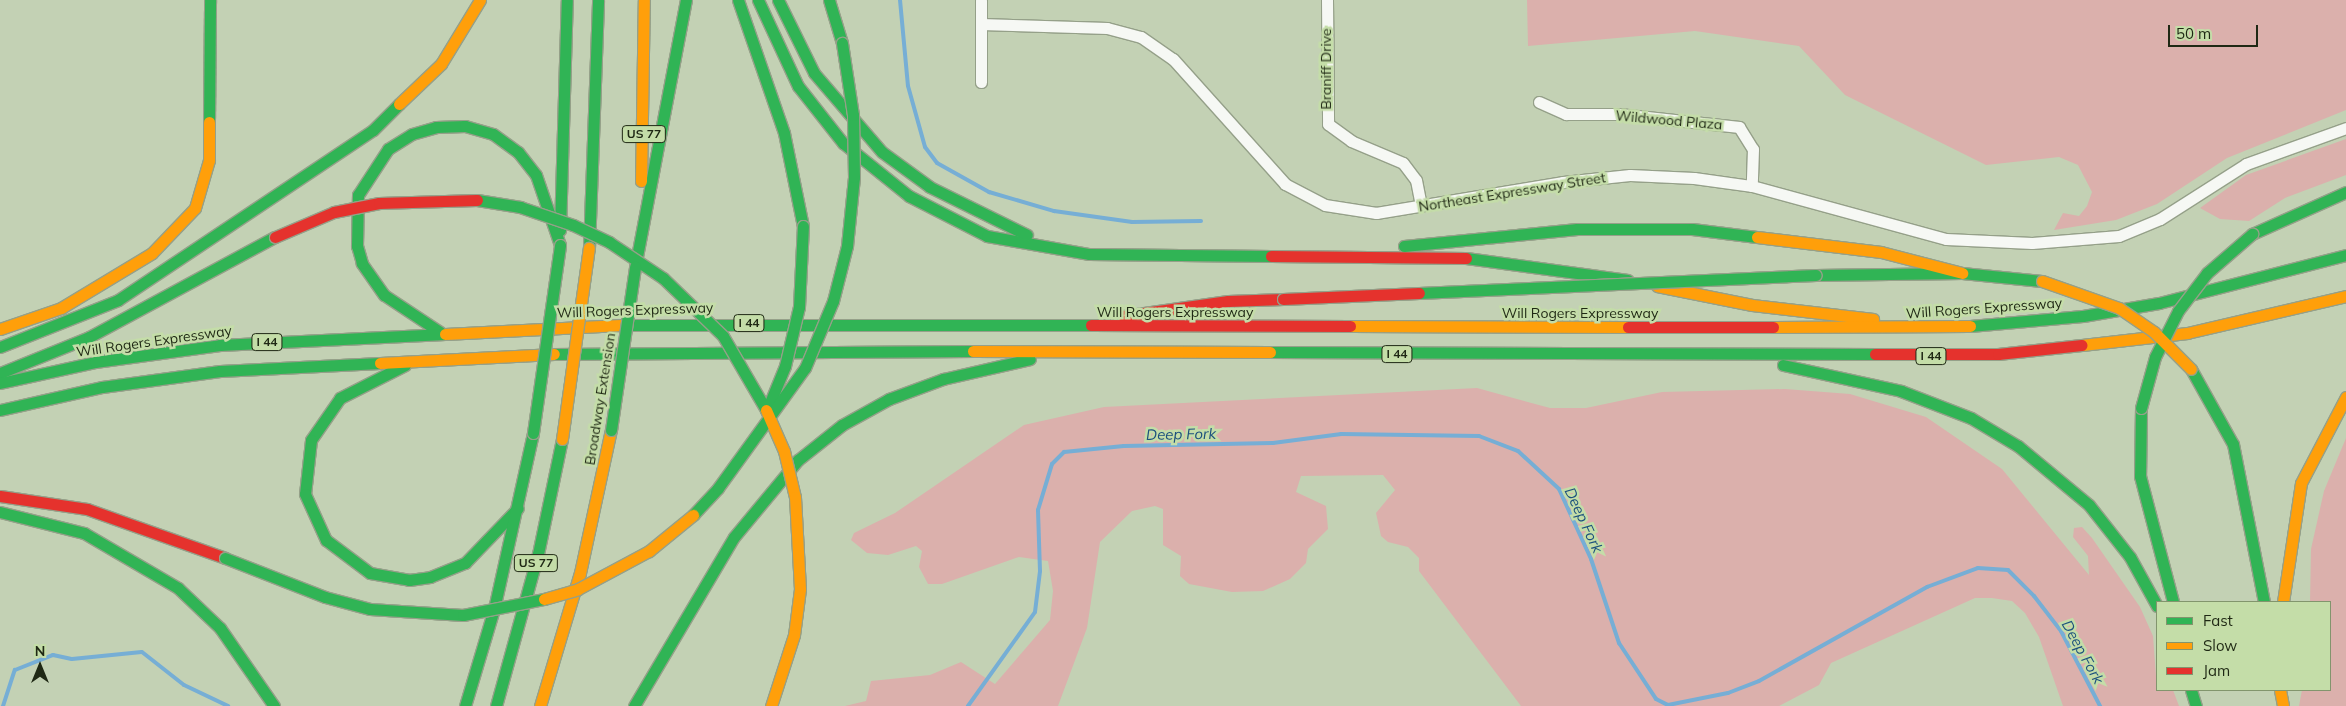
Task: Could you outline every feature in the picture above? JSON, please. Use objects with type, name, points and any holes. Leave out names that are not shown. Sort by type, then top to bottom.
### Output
[{"type":"main road","points":[[0,329],[88,294],[152,253],[195,208],[209,160],[210,0]]},
{"type":"main road","points":[[0,347],[84,317],[118,300],[372,130],[441,64],[480,0]]},
{"type":"main road","points":[[465,706],[518,508],[533,433],[560,245],[566,0]]},
{"type":"main road","name":"US 77","points":[[496,706],[538,554],[562,438],[588,248],[598,0]]},
{"type":"main road","name":"Broadway Extension","points":[[542,700],[580,573],[611,430],[634,267],[644,113],[644,0]]},
{"type":"main road","points":[[634,267],[686,0]]},
{"type":"main road","points":[[738,0],[784,133],[803,226],[803,275],[792,339],[774,395],[744,451]]},
{"type":"main road","points":[[758,0],[798,86],[843,143],[887,182],[988,236],[1088,254],[1344,253],[1516,262],[1752,304],[1952,328]]},
{"type":"main road","points":[[778,0],[814,73],[866,136],[899,166],[989,220],[1088,254]]},
{"type":"main road","points":[[0,496],[87,509],[225,558],[325,597],[370,609],[463,616],[518,607],[578,589],[649,551],[718,488],[805,368],[824,328],[847,246],[854,155],[842,42],[829,0]]},
{"type":"main road","points":[[440,332],[384,294],[362,263],[356,246],[358,196],[375,162],[388,149],[412,134],[436,127],[465,126],[493,134],[518,152],[536,175],[560,245]]},
{"type":"main road","points":[[2173,601],[2140,476],[2141,408],[2155,358],[2178,311],[2207,273],[2252,234],[2346,192]]},
{"type":"main road","points":[[0,373],[89,338],[275,237],[334,212],[379,203],[472,200],[520,208],[573,225],[609,242],[663,278],[723,336],[757,391],[784,451],[795,497],[800,589],[794,635],[771,706]]},
{"type":"main road","points":[[1344,253],[1577,229],[1692,229],[1881,252],[1962,273]]},
{"type":"main road","name":"Will Rogers Expressway","points":[[0,383],[95,362],[211,346],[440,332],[722,322],[1057,326],[1952,328],[2083,316],[2159,303],[2346,255]]},
{"type":"main road","points":[[1057,326],[1228,301],[1283,298],[1816,275],[1962,273],[2042,281],[2119,308],[2154,332],[2191,369],[2233,444],[2264,601]]},
{"type":"main road","name":"I 44","points":[[0,410],[102,387],[200,374],[416,360],[672,349],[1730,356],[2040,352],[2187,333],[2346,296]]},
{"type":"main road","points":[[634,706],[750,514],[820,441],[864,412],[919,387],[1063,351]]},
{"type":"main road","points":[[1730,356],[1901,391],[1970,418],[2010,441],[2051,469],[2089,505],[2130,557],[2156,604]]},
{"type":"main road","points":[[416,360],[352,390],[318,424],[304,476],[310,511],[326,540],[370,573],[409,580],[430,577],[465,563],[518,508]]},
{"type":"main road","points":[[2283,601],[2289,539],[2301,484],[2346,397]]},
{"type":"main road","points":[[0,512],[84,533],[109,545],[178,588],[220,628],[274,706]]},
{"type":"main road","points":[[2191,691],[2196,706]]},
{"type":"main road","points":[[2280,691],[2284,706]]},
{"type":"main road","points":[[2284,691],[2284,706]]},
{"type":"street","points":[[981,0],[981,82]]},
{"type":"street","name":"Braniff Drive","points":[[1327,0],[1328,124],[1351,141],[1403,163],[1416,180],[1421,206]]},
{"type":"street","name":"Northeast Expressway Street","points":[[981,24],[1108,28],[1141,37],[1173,59],[1285,184],[1325,206],[1376,213],[1563,182],[1630,175],[1752,186],[1946,239],[2098,241],[2160,219],[2246,164],[2346,128]]},
{"type":"street","name":"Wildwood Plaza","points":[[1539,102],[1566,114],[1619,114],[1739,127],[1753,149],[1752,186]]},
{"type":"shaded area","points":[[1527,0],[2346,0],[2346,110],[2227,158],[2157,204],[2116,220],[2054,230],[2063,213],[2079,216],[2087,206],[2092,192],[2078,165],[2059,157],[1986,165],[1845,95],[1799,46],[1695,31],[1528,46]]},
{"type":"shaded area","points":[[2346,139],[2346,175],[2285,198],[2249,221],[2220,219],[2200,208],[2246,175]]},
{"type":"shaded area","points":[[1477,388],[1550,408],[1586,408],[1662,392],[1785,389],[1850,394],[1926,417],[2002,469],[2089,575],[2088,556],[2073,537],[2074,528],[2082,527],[2092,538],[2140,607],[2153,636],[2156,691],[2173,691],[2179,706],[2063,706],[2039,637],[2025,613],[2012,601],[1975,598],[1831,663],[1819,685],[1779,706],[1521,706],[1419,571],[1419,558],[1408,547],[1388,542],[1381,536],[1376,513],[1395,490],[1383,475],[1301,476],[1296,492],[1326,506],[1328,529],[1308,549],[1306,563],[1290,579],[1263,591],[1232,592],[1189,584],[1180,576],[1181,556],[1163,545],[1163,509],[1155,506],[1132,511],[1100,542],[1087,628],[1058,706],[845,706],[866,701],[871,681],[930,675],[961,662],[995,684],[1050,620],[1053,591],[1048,561],[1019,557],[942,584],[928,584],[919,567],[922,551],[916,546],[888,555],[867,553],[851,540],[854,533],[895,513],[1024,425],[1104,407]]},
{"type":"shaded area","points":[[2346,438],[2346,706],[2299,706],[2302,691],[2331,691],[2331,601],[2310,601],[2311,549],[2324,491]]},
{"type":"waterway","points":[[900,0],[908,86],[925,147],[937,163],[989,192],[1054,211],[1132,222],[1201,221]]},
{"type":"waterway","name":"Deep Fork","points":[[968,706],[1035,612],[1040,571],[1038,510],[1052,464],[1064,452],[1124,446],[1273,443],[1341,434],[1479,436],[1518,451],[1559,489],[1591,559],[1619,643],[1656,699],[1668,705],[1728,693],[1759,681],[1927,587],[1978,568],[2008,570],[2034,596],[2061,631],[2100,706]]},
{"type":"waterway","name":"Deep Fork","points":[[3,706],[15,670],[53,655],[72,659],[142,652],[184,685],[228,706]]},
{"type":"traffic: fast","points":[[209,122],[210,0]]},
{"type":"traffic: fast","points":[[560,230],[567,0]]},
{"type":"traffic: fast","points":[[589,248],[598,0]]},
{"type":"traffic: fast","points":[[635,267],[686,0]]},
{"type":"traffic: fast","points":[[738,0],[784,133],[803,226]]},
{"type":"traffic: fast","points":[[758,0],[798,86],[843,143],[909,196],[987,236],[1089,254],[1271,256]]},
{"type":"traffic: fast","points":[[778,0],[814,73],[882,152],[930,187],[1027,235]]},
{"type":"traffic: fast","points":[[829,0],[842,43]]},
{"type":"traffic: fast","points":[[693,515],[718,488],[805,368],[833,301],[847,246],[854,177],[853,115],[842,43]]},
{"type":"traffic: fast","points":[[0,347],[118,300],[373,130],[399,104]]},
{"type":"traffic: fast","points":[[440,332],[384,295],[362,263],[357,246],[358,195],[388,149],[412,134],[436,127],[465,126],[493,134],[518,152],[536,175],[560,245]]},
{"type":"traffic: fast","points":[[2252,234],[2346,192]]},
{"type":"traffic: fast","points":[[477,200],[520,207],[573,225],[609,242],[663,278],[723,336],[766,410]]},
{"type":"traffic: fast","points":[[769,405],[785,366],[799,307],[803,226]]},
{"type":"traffic: fast","points":[[1404,246],[1577,229],[1692,229],[1757,237]]},
{"type":"traffic: fast","points":[[2141,408],[2155,357],[2178,311],[2207,273],[2252,234]]},
{"type":"traffic: fast","points":[[0,373],[89,337],[275,237]]},
{"type":"traffic: fast","points":[[533,433],[560,245]]},
{"type":"traffic: fast","points":[[1970,326],[2083,316],[2159,303],[2346,255]]},
{"type":"traffic: fast","points":[[1466,258],[1628,280]]},
{"type":"traffic: fast","points":[[611,430],[635,267]]},
{"type":"traffic: fast","points":[[1816,275],[1962,273],[2042,281]]},
{"type":"traffic: fast","points":[[1419,293],[1816,275]]},
{"type":"traffic: fast","points":[[621,325],[1091,325]]},
{"type":"traffic: fast","points":[[0,383],[95,362],[220,345],[445,334]]},
{"type":"traffic: fast","points":[[554,354],[973,351]]},
{"type":"traffic: fast","points":[[1270,352],[1875,354]]},
{"type":"traffic: fast","points":[[634,706],[734,537],[798,460],[842,425],[889,399],[943,379],[1030,359]]},
{"type":"traffic: fast","points":[[0,410],[102,387],[220,371],[380,363]]},
{"type":"traffic: fast","points":[[405,365],[340,398],[311,440],[305,494],[326,540],[370,573],[409,580],[430,577],[465,563],[518,508]]},
{"type":"traffic: fast","points":[[1783,365],[1901,391],[1971,418],[2018,446],[2089,505],[2130,557],[2156,604]]},
{"type":"traffic: fast","points":[[2191,369],[2233,444],[2264,601]]},
{"type":"traffic: fast","points":[[2141,408],[2140,476],[2173,601]]},
{"type":"traffic: fast","points":[[465,706],[494,609],[533,433]]},
{"type":"traffic: fast","points":[[496,706],[538,554],[562,439]]},
{"type":"traffic: fast","points":[[0,512],[84,533],[178,588],[220,628],[274,706]]},
{"type":"traffic: fast","points":[[225,558],[325,597],[370,609],[463,615],[544,599]]},
{"type":"traffic: fast","points":[[2191,691],[2196,706]]},
{"type":"traffic: slow","points":[[399,104],[441,64],[480,0]]},
{"type":"traffic: slow","points":[[641,181],[644,0]]},
{"type":"traffic: slow","points":[[0,329],[61,308],[152,253],[195,208],[209,160],[209,122]]},
{"type":"traffic: slow","points":[[1757,237],[1881,252],[1962,273]]},
{"type":"traffic: slow","points":[[562,439],[589,248]]},
{"type":"traffic: slow","points":[[2042,281],[2119,308],[2154,332],[2191,369]]},
{"type":"traffic: slow","points":[[1657,286],[1752,305],[1873,319]]},
{"type":"traffic: slow","points":[[2082,345],[2187,333],[2346,296]]},
{"type":"traffic: slow","points":[[445,334],[621,325]]},
{"type":"traffic: slow","points":[[1350,326],[1628,327]]},
{"type":"traffic: slow","points":[[1773,327],[1970,326]]},
{"type":"traffic: slow","points":[[973,351],[1270,352]]},
{"type":"traffic: slow","points":[[380,363],[554,354]]},
{"type":"traffic: slow","points":[[2283,601],[2301,483],[2346,397]]},
{"type":"traffic: slow","points":[[766,410],[784,451],[795,497],[800,589],[794,635],[771,706]]},
{"type":"traffic: slow","points":[[540,706],[580,573],[611,430]]},
{"type":"traffic: slow","points":[[544,599],[578,589],[649,551],[693,515]]},
{"type":"traffic: slow","points":[[2280,691],[2283,706]]},
{"type":"traffic: jam","points":[[275,237],[334,212],[379,203],[477,200]]},
{"type":"traffic: jam","points":[[1271,256],[1466,258]]},
{"type":"traffic: jam","points":[[1283,299],[1419,293]]},
{"type":"traffic: jam","points":[[1123,316],[1228,301],[1283,299]]},
{"type":"traffic: jam","points":[[1091,325],[1350,326]]},
{"type":"traffic: jam","points":[[1628,327],[1773,327]]},
{"type":"traffic: jam","points":[[1875,354],[1998,354],[2082,345]]},
{"type":"traffic: jam","points":[[0,496],[87,509],[225,558]]}]
